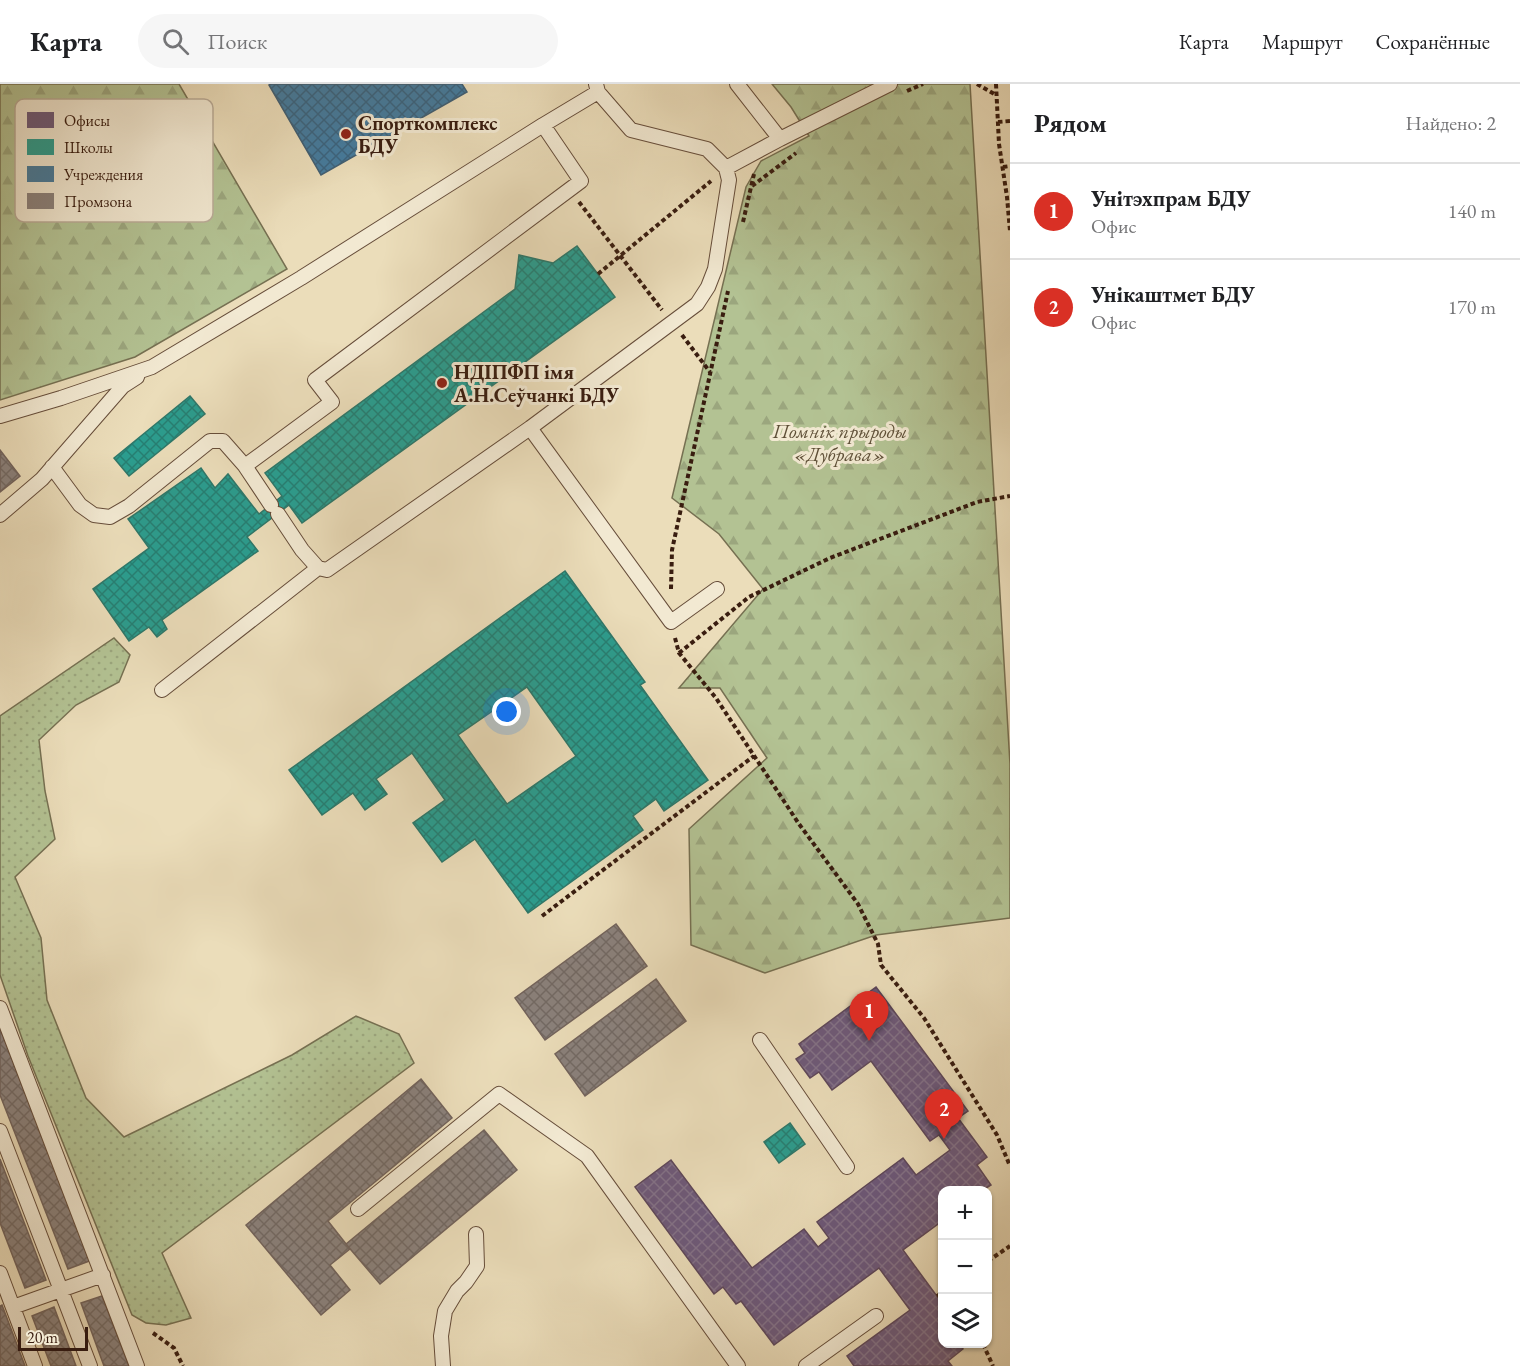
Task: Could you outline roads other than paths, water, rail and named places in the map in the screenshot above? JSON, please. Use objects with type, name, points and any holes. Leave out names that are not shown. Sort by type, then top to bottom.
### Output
[{"type":"lane","points":[[737,84],[780,139]]},
{"type":"lane","points":[[726,168],[890,84]]},
{"type":"lane","points":[[0,515],[42,479],[52,467],[123,386],[301,278],[543,125],[597,88],[631,130],[707,149],[726,168],[729,180],[715,269],[708,287],[697,304],[530,428],[327,570],[318,568],[302,550],[245,465],[223,441],[210,441],[129,506],[110,517],[94,515],[80,505],[52,467]]},
{"type":"lane","points":[[245,465],[332,402],[315,380],[581,181],[543,125]]},
{"type":"lane","points":[[0,416],[152,367]]},
{"type":"lane","points":[[530,428],[670,622],[717,589]]},
{"type":"lane","points":[[162,690],[318,568]]},
{"type":"lane","points":[[0,1008],[137,1366]]},
{"type":"lane","points":[[760,1040],[847,1167]]},
{"type":"lane","points":[[358,1209],[499,1094],[587,1156],[738,1366]]},
{"type":"lane","points":[[0,1131],[90,1366]]},
{"type":"lane","points":[[443,1366],[441,1336],[445,1311],[457,1291],[477,1266],[476,1234]]},
{"type":"lane","points":[[0,1274],[35,1366]]},
{"type":"lane","points":[[13,1307],[103,1275]]},
{"type":"lane","points":[[806,1366],[876,1316]]},
{"type":"place","name":"Спорткомплекс БДУ","points":[[346,134]]},
{"type":"place","name":"НДІПФП імя А.Н.Сеўчанкі БДУ","points":[[442,383]]},
{"type":"place","name":"Унітэхпрам БДУ","points":[[869,1041]]},
{"type":"place","name":"Унікаштмет БДУ","points":[[944,1139]]},
{"type":"park label","name":"Помнік прыроды «Дубрава»","points":[[840,442]]}]
